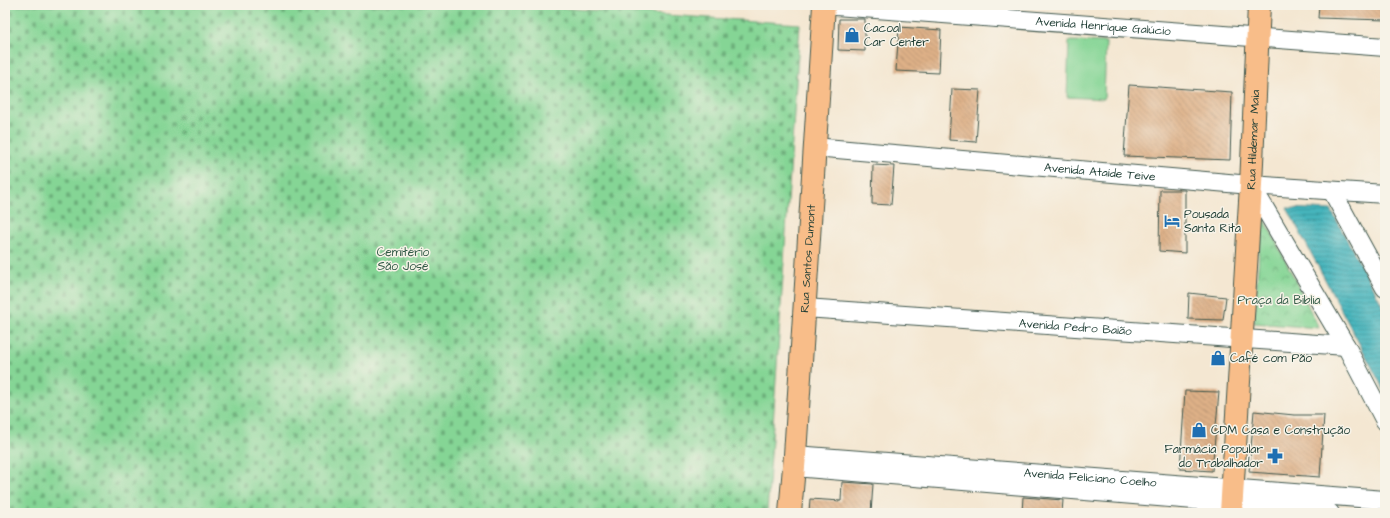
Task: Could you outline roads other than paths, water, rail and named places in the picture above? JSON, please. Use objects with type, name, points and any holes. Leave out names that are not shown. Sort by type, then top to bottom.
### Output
[{"type":"main road","name":"Rua Santos Dumont","points":[[790,513],[805,308],[824,5]]},
{"type":"main road","name":"Rua Hildemar Maia","points":[[1231,502],[1251,185],[1259,5]]},
{"type":"street","name":"Avenida Henrique Galúcio","points":[[824,5],[1385,47]]},
{"type":"street","name":"Avenida Ataíde Teive","points":[[814,147],[1251,185],[1385,194]]},
{"type":"street","points":[[1251,185],[1346,346],[1385,421]]},
{"type":"street","points":[[1332,191],[1385,288]]},
{"type":"street","name":"Avenida Pedro Baião","points":[[805,308],[1242,340],[1346,346]]},
{"type":"street","name":"Avenida Feliciano Coelho","points":[[794,461],[1231,502],[1295,511],[1330,513]]},
{"type":"street","name":"Avenida Feliciano Coelho","points":[[1231,502],[1385,500]]},
{"type":"water","points":[[1287,208],[1331,210],[1385,310],[1385,392]]},
{"type":"place","name":"Cacoal Car Center","points":[[852,35]]},
{"type":"place","name":"Pousada Santa Rita","points":[[1172,221]]},
{"type":"place","name":"Café com Pão","points":[[1218,358]]},
{"type":"place","name":"CDM Casa e Construção","points":[[1199,430]]},
{"type":"place","name":"Farmácia Popular do Trabalhador","points":[[1275,456]]},
{"type":"park label","name":"Cemitério São José","points":[[403,259]]},
{"type":"park label","name":"Praça da Biblia","points":[[1279,300]]}]
